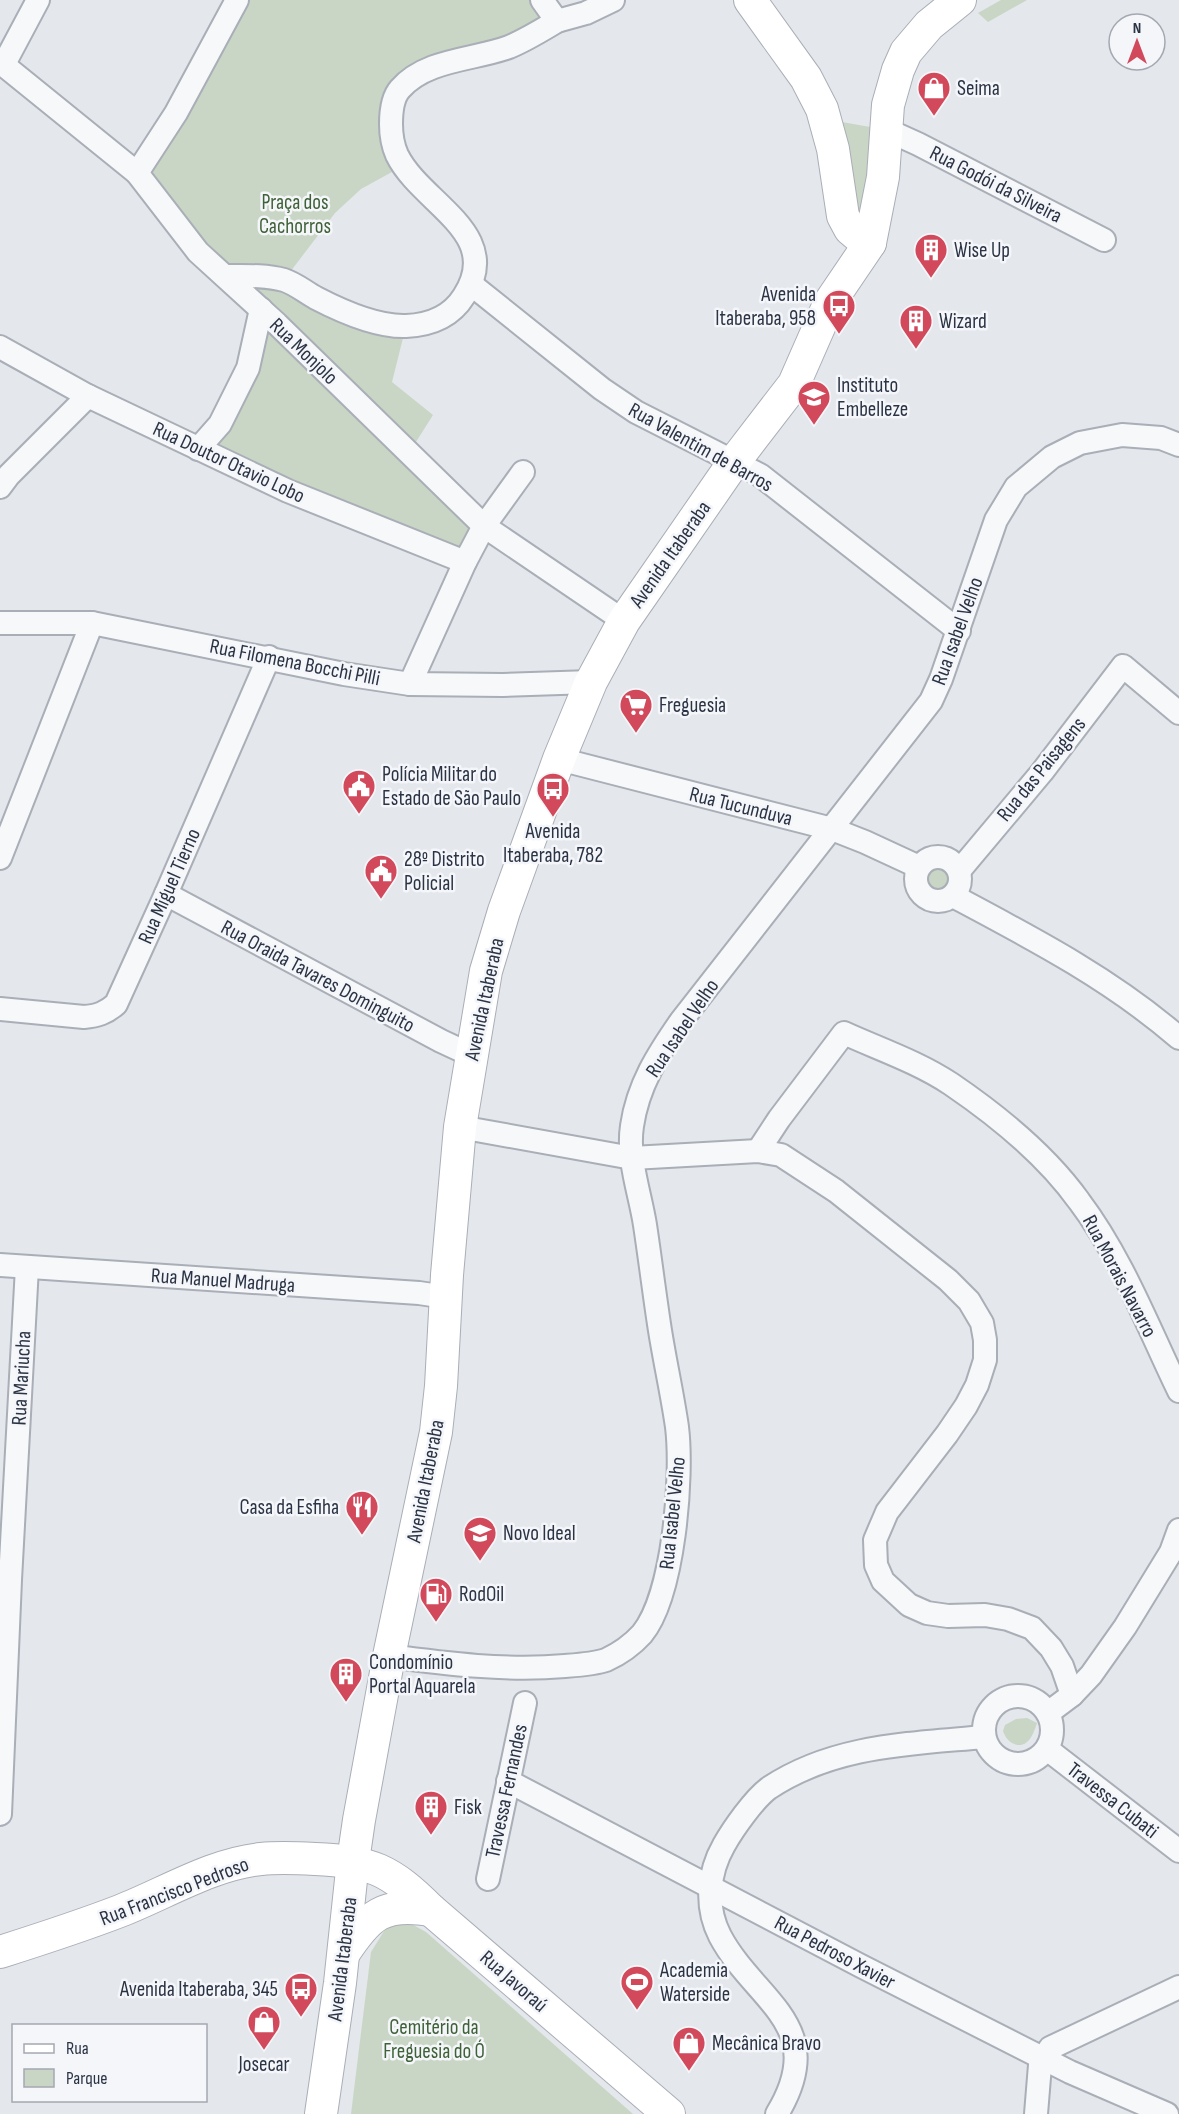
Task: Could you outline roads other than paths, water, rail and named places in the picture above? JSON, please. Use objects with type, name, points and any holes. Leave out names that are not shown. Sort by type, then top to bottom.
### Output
[{"type":"main road","points":[[750,0],[806,78],[822,109],[833,149],[843,216],[842,244],[830,302]]},
{"type":"main road","name":"Avenida Itaberaba","points":[[321,2114],[344,1954],[353,1861],[389,1656],[436,1432],[460,1127],[486,971],[504,911],[559,759],[591,682],[624,621],[734,462],[794,384],[830,302],[870,243],[883,177],[892,87],[906,52],[940,14],[960,0]]},
{"type":"main road","points":[[843,216],[850,229],[870,243]]},
{"type":"main road","name":"Rua Francisco Pedroso","points":[[0,1952],[122,1910],[228,1866],[260,1859],[353,1861]]},
{"type":"main road","name":"Rua Javoraú","points":[[353,1861],[375,1867],[393,1876],[411,1890],[431,1910],[669,2114]]},
{"type":"main road","points":[[344,1954],[358,1931],[371,1918],[389,1909],[411,1907],[431,1910]]},
{"type":"street","points":[[2,63],[38,0]]},
{"type":"street","points":[[137,173],[176,113],[237,0]]},
{"type":"street","points":[[542,0],[557,21]]},
{"type":"street","points":[[225,276],[259,276],[284,280],[363,319],[385,325],[406,326],[434,322],[450,312],[462,301],[472,285],[476,269],[474,251],[466,233],[407,172],[396,153],[391,130],[391,111],[399,90],[414,77],[437,67],[510,46],[557,21],[586,13],[613,0]]},
{"type":"street","name":"Rua Monjolo","points":[[2,63],[137,173],[198,252],[261,309],[484,526],[624,621]]},
{"type":"street","name":"Rua Godói da Silveira","points":[[887,130],[1104,240]]},
{"type":"street","name":"Rua Valentim de Barros","points":[[472,285],[602,389],[636,412],[760,475],[958,632]]},
{"type":"street","points":[[198,449],[220,424],[248,368],[261,309]]},
{"type":"street","name":"Rua Doutor Otavio Lobo","points":[[0,347],[88,396],[288,491],[465,562]]},
{"type":"street","points":[[0,487],[9,475],[88,396]]},
{"type":"street","name":"Rua Isabel Velho","points":[[389,1656],[453,1665],[538,1668],[604,1660],[624,1651],[643,1633],[658,1604],[669,1566],[680,1474],[677,1428],[632,1158],[632,1127],[640,1093],[654,1060],[681,1021],[931,701],[958,632],[996,520],[1017,487],[1052,457],[1080,443],[1122,435],[1161,438],[1179,445]]},
{"type":"street","points":[[410,684],[465,562],[484,526],[523,472]]},
{"type":"street","name":"Rua Filomena Bocchi Pilli","points":[[0,623],[92,624],[269,657],[344,674],[410,684],[503,685],[591,682]]},
{"type":"street","points":[[0,858],[92,624]]},
{"type":"street","name":"Rua Miguel Tierno","points":[[0,1009],[94,1017],[108,1011],[116,1004],[269,657]]},
{"type":"street","name":"Rua das Paisagens","points":[[958,871],[1042,772],[1123,666],[1179,713]]},
{"type":"street","name":"Rua Tucunduva","points":[[559,759],[832,829],[919,867]]},
{"type":"street","points":[[938,857],[952,862],[958,871],[960,882],[953,896],[947,900],[933,902],[921,894],[915,881],[919,867],[931,858],[938,857]]},
{"type":"street","name":"Rua Oraida Tavares Dominguito","points":[[166,894],[430,1036],[471,1055]]},
{"type":"street","points":[[953,896],[1037,940],[1102,979],[1179,1038]]},
{"type":"street","name":"Rua Morais Navarro","points":[[758,1150],[843,1033],[920,1066],[950,1083],[1012,1130],[1049,1165],[1079,1200],[1111,1249],[1179,1391]]},
{"type":"street","points":[[460,1127],[632,1158],[758,1150],[781,1155],[836,1191],[948,1280],[969,1301],[982,1323],[986,1340],[985,1360],[966,1406],[887,1512],[875,1540],[876,1565],[883,1581],[909,1605],[927,1613],[1008,1618],[1032,1628],[1057,1657],[1072,1695]]},
{"type":"street","name":"Rua Manuel Madruga","points":[[0,1265],[419,1293],[446,1297]]},
{"type":"street","name":"Rua Mariucha","points":[[0,1814],[5,1582],[27,1267]]},
{"type":"street","points":[[1048,1713],[1072,1695],[1091,1675],[1125,1627],[1171,1552],[1179,1530]]},
{"type":"street","points":[[1015,1696],[1035,1700],[1048,1713],[1053,1731],[1047,1749],[1035,1760],[1020,1764],[1004,1762],[991,1752],[984,1737],[986,1718],[997,1702],[1015,1696]]},
{"type":"street","name":"Travessa Fernandes","points":[[488,1879],[525,1703]]},
{"type":"street","points":[[777,2114],[792,2083],[796,2059],[793,2038],[783,2017],[720,1936],[712,1914],[709,1885],[717,1857],[734,1827],[768,1790],[798,1773],[845,1754],[883,1747],[984,1737]]},
{"type":"street","name":"Travessa Cubati","points":[[1047,1749],[1179,1851]]},
{"type":"street","name":"Rua Pedroso Xavier","points":[[508,1781],[861,1966],[1070,2072],[1167,2114]]},
{"type":"street","points":[[1036,2114],[1042,2057],[1050,2048],[1179,1987]]},
{"type":"place","name":"Seima","points":[[934,117]]},
{"type":"place","name":"Wise Up","points":[[931,279]]},
{"type":"place","name":"Avenida Itaberaba, 958","points":[[839,335]]},
{"type":"place","name":"Wizard","points":[[916,350]]},
{"type":"place","name":"Instituto Embelleze","points":[[814,426]]},
{"type":"place","name":"Freguesia","points":[[636,734]]},
{"type":"place","name":"Polícia Militar do Estado de São Paulo","points":[[359,815]]},
{"type":"place","name":"Avenida Itaberaba, 782","points":[[553,818]]},
{"type":"place","name":"28º Distrito Policial","points":[[381,900]]},
{"type":"place","name":"Casa da Esfiha","points":[[362,1536]]},
{"type":"place","name":"Novo Ideal","points":[[480,1562]]},
{"type":"place","name":"RodOil","points":[[436,1623]]},
{"type":"place","name":"Condomínio Portal Aquarela","points":[[346,1703]]},
{"type":"place","name":"Fisk","points":[[431,1836]]},
{"type":"place","name":"Academia Waterside","points":[[637,2011]]},
{"type":"place","name":"Avenida Itaberaba, 345","points":[[301,2018]]},
{"type":"place","name":"Josecar","points":[[264,2051]]},
{"type":"place","name":"Mecânica Bravo","points":[[689,2072]]},
{"type":"park label","name":"Praça dos Cachorros","points":[[295,214]]},
{"type":"park label","name":"Cemitério da Freguesia do Ó","points":[[434,2039]]}]
